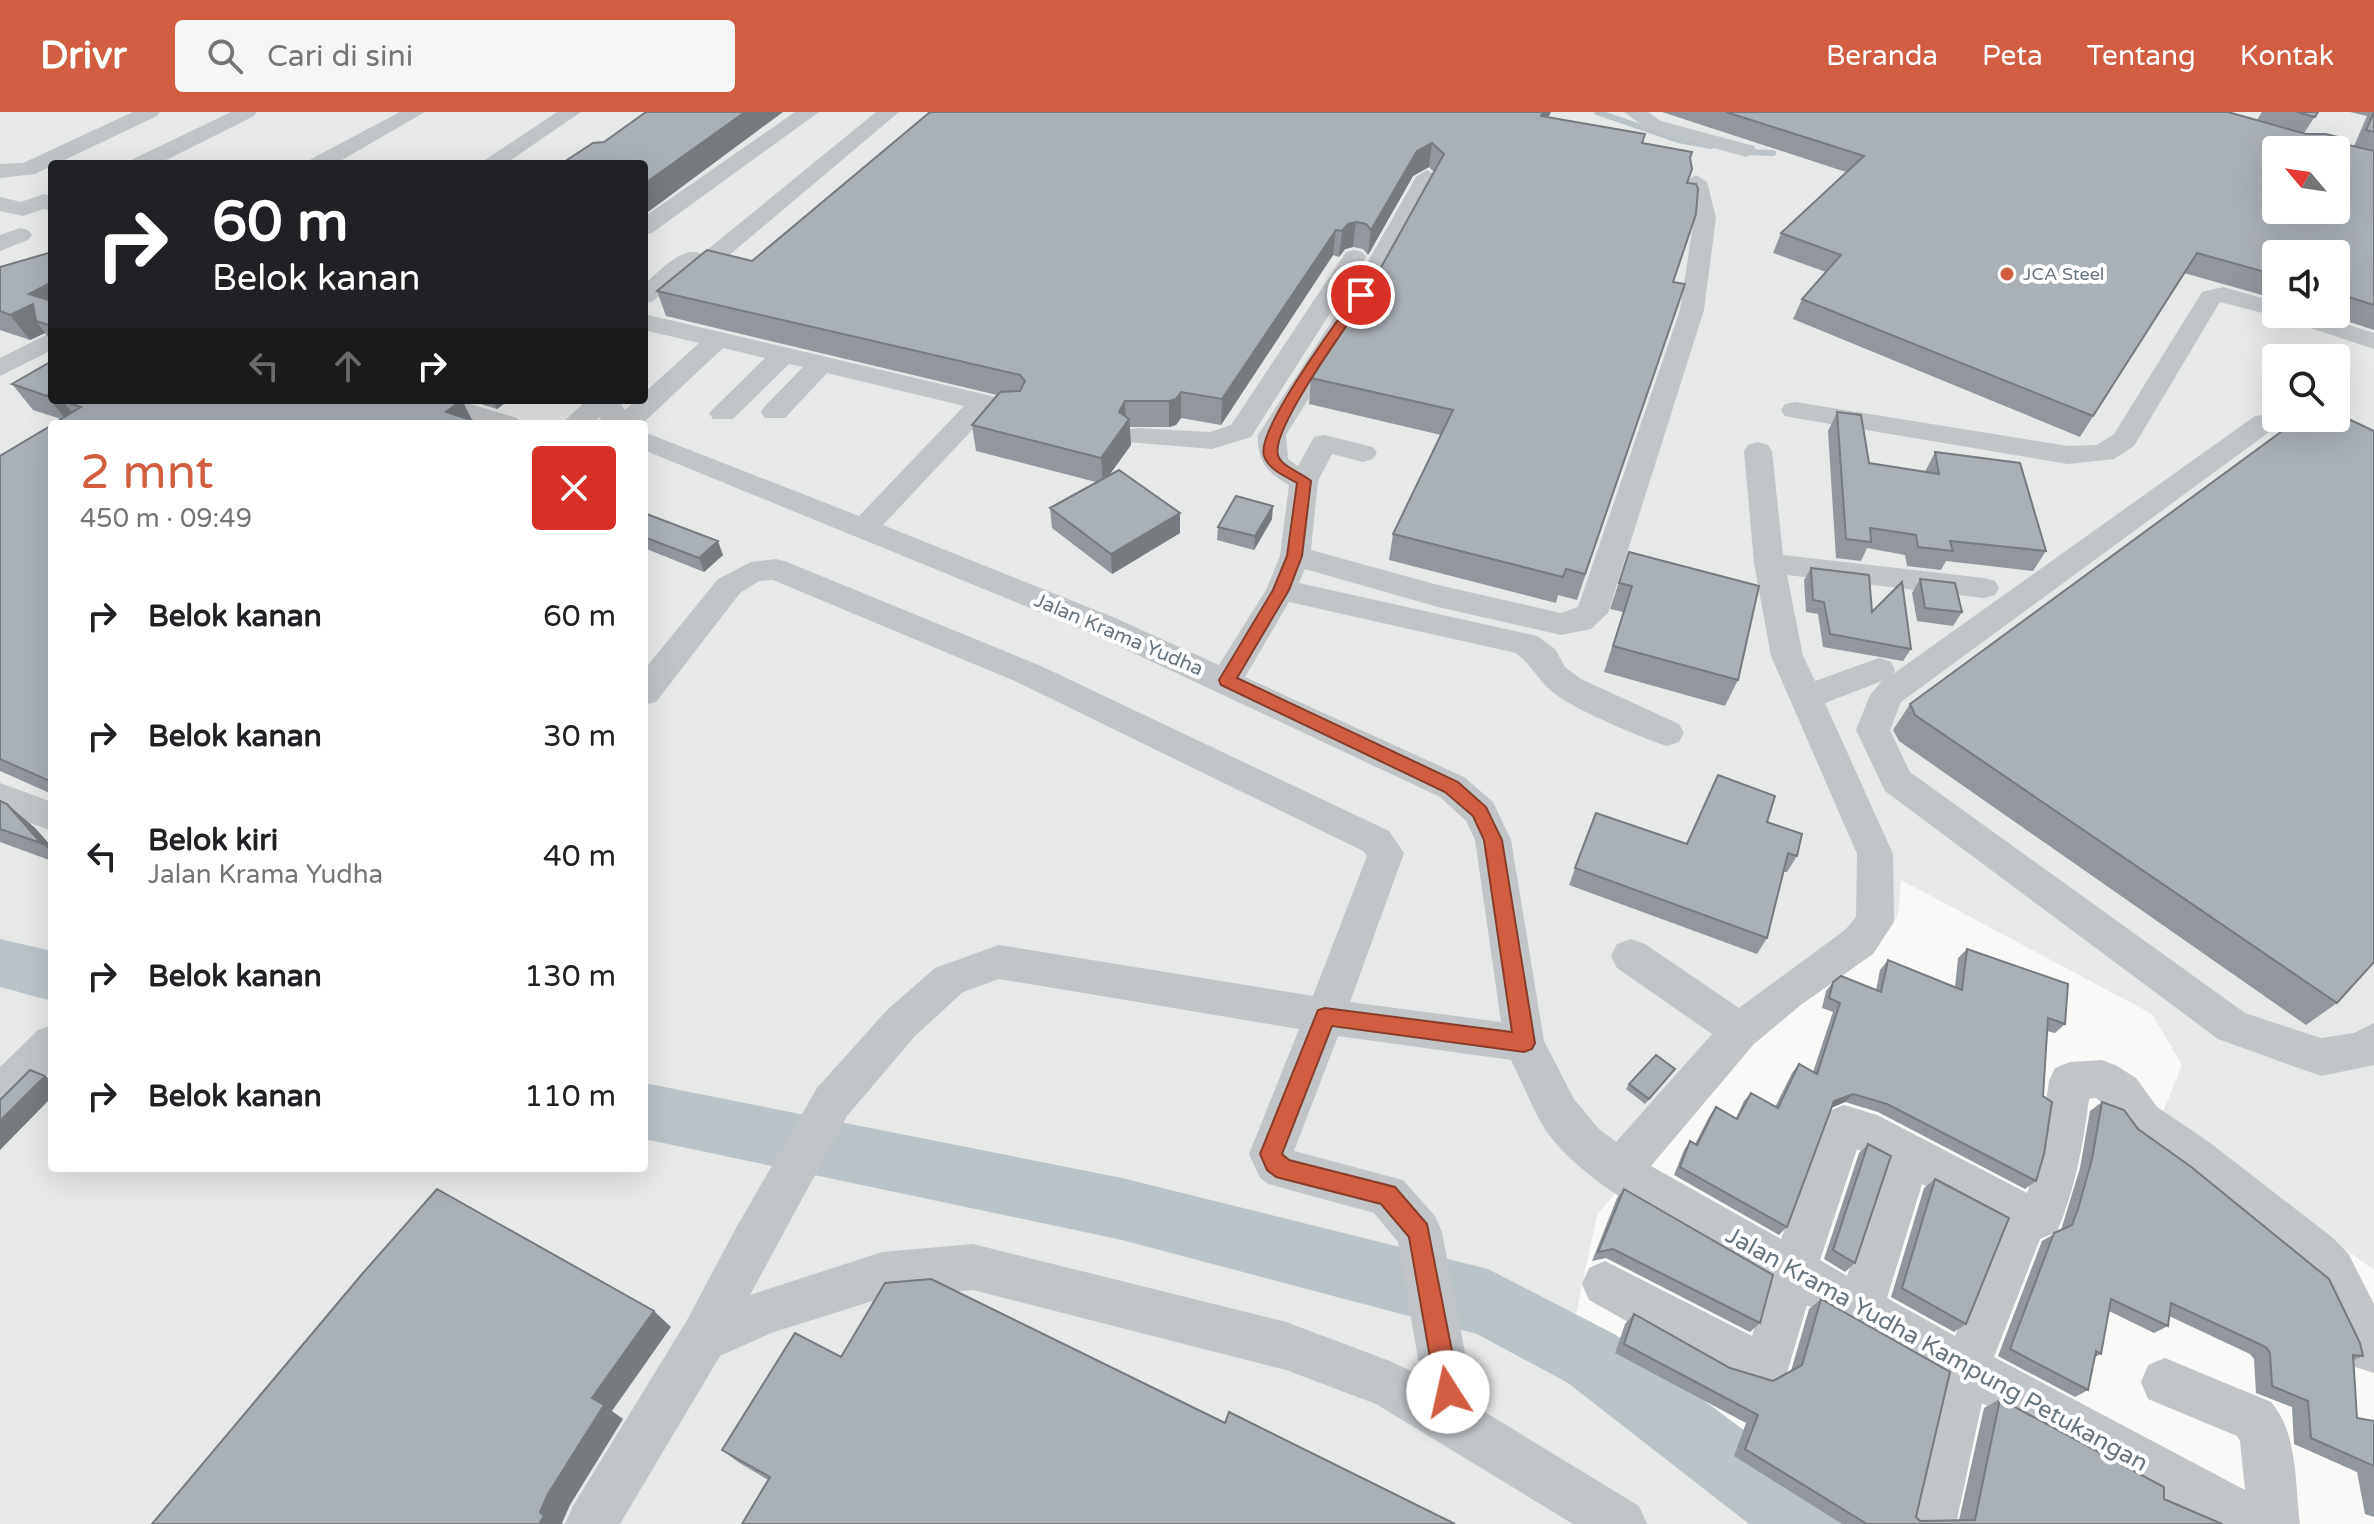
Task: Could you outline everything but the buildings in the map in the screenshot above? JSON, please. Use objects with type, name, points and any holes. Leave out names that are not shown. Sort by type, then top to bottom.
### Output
[{"type":"street","points":[[0,171],[27,169],[150,112]]},
{"type":"street","points":[[149,160],[247,112]]},
{"type":"street","points":[[326,160],[415,112]]},
{"type":"street","points":[[496,160],[571,112]]},
{"type":"street","points":[[648,225],[809,112]]},
{"type":"street","points":[[648,293],[871,112]]},
{"type":"street","points":[[648,311],[889,112]]},
{"type":"street","points":[[1634,112],[1654,125],[1746,151]]},
{"type":"street","points":[[1304,481],[1277,465],[1270,455],[1272,435],[1317,359],[1361,295],[1427,177]]},
{"type":"street","points":[[1295,556],[1438,596],[1561,624],[1580,621],[1592,613],[1692,310],[1705,218],[1696,182]]},
{"type":"street","points":[[0,204],[23,209],[48,202]]},
{"type":"street","points":[[1137,436],[1212,441],[1241,431],[1354,257]]},
{"type":"street","points":[[1795,410],[2068,455],[2104,453],[2124,440],[2211,297],[2223,294],[2262,306]]},
{"type":"street","points":[[648,323],[1011,409]]},
{"type":"street","points":[[2333,328],[2374,341]]},
{"type":"street","points":[[648,404],[718,339]]},
{"type":"street","points":[[0,368],[48,342]]},
{"type":"street","points":[[723,413],[783,356]]},
{"type":"street","points":[[775,412],[820,365]]},
{"type":"street","points":[[865,527],[984,401]]},
{"type":"street","points":[[442,404],[494,420]]},
{"type":"street","points":[[580,420],[598,404]]},
{"type":"street","points":[[630,420],[648,404]]},
{"type":"street","points":[[2374,446],[2330,426],[2298,420],[2265,422],[1887,695],[1873,730],[1897,781],[2232,1026],[2321,1057],[2365,1050],[2374,1041]]},
{"type":"street","name":"Jalan Krama Yudha","points":[[648,442],[1102,625],[1227,680],[1452,787],[1480,812],[1493,840],[1524,1043],[1559,1113],[1583,1142],[1618,1171]]},
{"type":"street","points":[[1227,680],[1281,590],[1295,556],[1304,481],[1324,443],[1363,453]]},
{"type":"street","points":[[1618,1171],[1740,1031],[1788,992],[1859,942],[1875,922],[1875,854],[1787,656],[1769,563],[1758,451]]},
{"type":"street","points":[[1769,563],[1984,588]]},
{"type":"street","points":[[648,688],[729,586],[751,572],[776,569],[1029,674],[1376,841],[1386,853],[1380,875],[1271,1154],[1275,1163],[1283,1169],[1387,1195],[1419,1232],[1453,1421]]},
{"type":"street","points":[[1281,590],[1526,644],[1544,657],[1552,674],[1569,688],[1667,733]]},
{"type":"street","points":[[1806,697],[1879,670]]},
{"type":"street","points":[[0,797],[48,815]]},
{"type":"street","points":[[1631,956],[1740,1031]]},
{"type":"street","points":[[591,1524],[703,1339],[832,1102],[901,1023],[949,980],[999,962],[1325,1017],[1524,1043]]},
{"type":"street","points":[[1605,1284],[1738,1357],[1762,1363],[1770,1356],[1793,1271],[1844,1125],[1862,1129],[2026,1216],[2041,1217],[2055,1177],[2070,1081],[2102,1079],[2121,1092],[2142,1121],[2240,1192],[2324,1261],[2337,1279],[2372,1350]]},
{"type":"street","points":[[1860,1309],[1909,1155]]},
{"type":"street","name":"Jalan Krama Yudha Kampung Petukangan","points":[[1618,1171],[1966,1368],[2257,1524]]},
{"type":"street","points":[[1930,1524],[1966,1368],[2026,1216]]},
{"type":"street","points":[[703,1339],[768,1311],[882,1275],[973,1267],[1286,1346],[1390,1385],[1621,1524]]},
{"type":"street","points":[[2165,1382],[2254,1419],[2264,1431],[2274,1524]]},
{"type":"shaded area","points":[[0,112],[2374,112],[2374,1270],[2161,1117],[2182,1065],[2152,1014],[1901,880],[1898,916],[1844,974],[1739,1050],[1597,1215],[1572,1334],[1816,1524],[0,1524]]},
{"type":"waterway","points":[[1597,112],[1678,140],[1711,146]]},
{"type":"waterway","points":[[1741,152],[1773,153]]},
{"type":"waterway","points":[[0,963],[48,975]]},
{"type":"waterway","points":[[648,1112],[1122,1209],[1488,1303],[1592,1359],[1809,1524]]},
{"type":"place","name":"JCA Steel","points":[[2007,274]]},
{"type":"route","points":[[1361,295],[1317,359],[1272,435],[1270,455],[1277,465],[1304,481],[1295,556],[1281,590],[1227,680],[1452,787],[1480,812],[1493,840],[1524,1043],[1325,1017],[1271,1154],[1275,1163],[1283,1169],[1387,1195],[1398,1204],[1419,1232],[1448,1392]]}]
